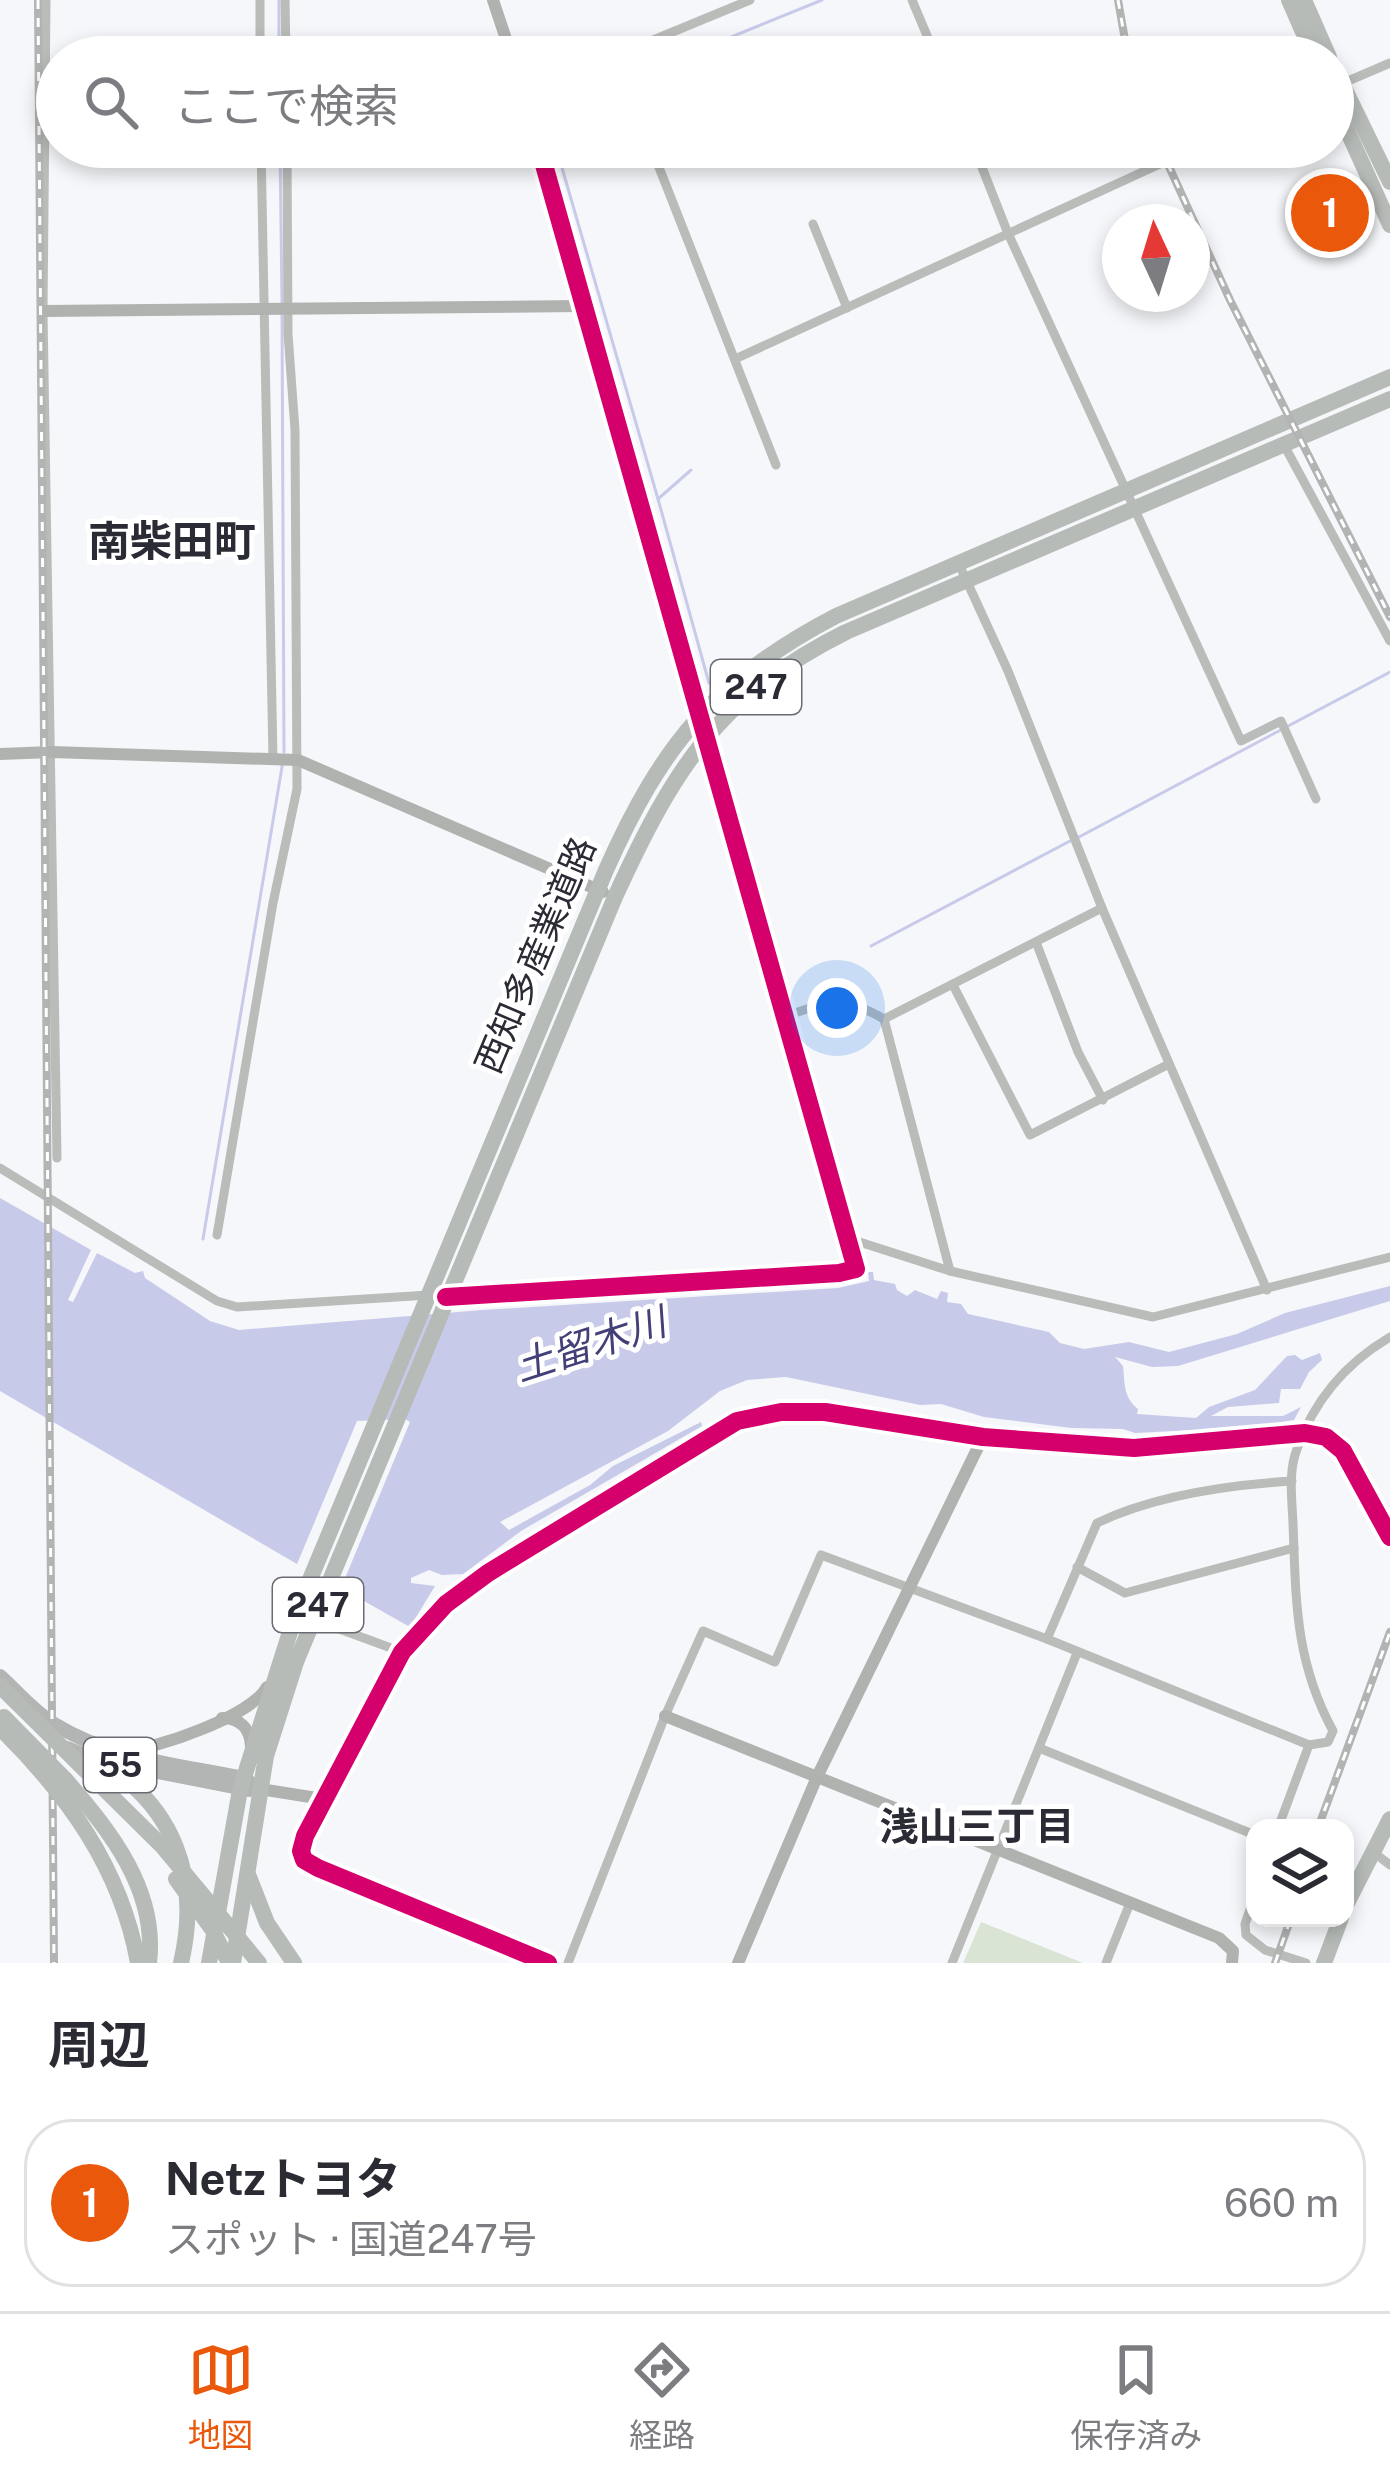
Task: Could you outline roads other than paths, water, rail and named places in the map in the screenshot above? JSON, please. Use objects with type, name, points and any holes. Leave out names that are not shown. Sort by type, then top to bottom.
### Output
[{"type":"highway","points":[[1288,0],[1304,36]]},
{"type":"highway","points":[[1304,0],[1320,36]]},
{"type":"highway","points":[[1354,121],[1390,182]]},
{"type":"highway","points":[[1354,135],[1390,225]]},
{"type":"highway","name":"西知多産業道路","points":[[209,1963],[250,1753],[650,778],[700,713],[784,643],[958,562],[1390,376]]},
{"type":"highway","name":"西知多産業道路","points":[[606,893],[662,797],[706,735],[752,690],[796,657],[1390,398]]},
{"type":"highway","name":"西知多産業道路","points":[[231,1963],[260,1789],[304,1616]]},
{"type":"highway","points":[[0,1692],[100,1781],[260,1963]]},
{"type":"highway","points":[[0,1692],[164,1864],[198,1907],[231,1963]]},
{"type":"highway","points":[[0,1713],[65,1779],[135,1877],[149,1914],[149,1963]]},
{"type":"highway","points":[[0,1728],[50,1778],[95,1845],[123,1908],[138,1963]]},
{"type":"highway","points":[[97,1760],[139,1788],[168,1826],[187,1899],[181,1963]]},
{"type":"highway","points":[[1354,1889],[1390,1819]]},
{"type":"highway","points":[[247,1870],[267,1923],[294,1963]]},
{"type":"highway","points":[[210,1902],[245,1963]]},
{"type":"highway","points":[[1326,1962],[1338,1927]]},
{"type":"main road","name":"55","points":[[0,1676],[50,1722],[115,1751],[260,1789]]},
{"type":"main road","name":"55","points":[[0,1692],[52,1742],[97,1760],[242,1784]]},
{"type":"street","points":[[46,0],[46,36]]},
{"type":"street","points":[[260,0],[260,36]]},
{"type":"street","points":[[285,0],[286,36]]},
{"type":"street","points":[[494,0],[505,36]]},
{"type":"street","points":[[716,0],[720,13]]},
{"type":"street","points":[[664,36],[750,0]]},
{"type":"street","points":[[912,0],[927,36]]},
{"type":"street","points":[[1354,83],[1390,63]]},
{"type":"street","points":[[44,168],[57,1159]]},
{"type":"street","points":[[261,168],[273,759]]},
{"type":"street","points":[[217,1235],[297,789],[295,430],[287,168]]},
{"type":"street","points":[[0,1168],[218,1301],[237,1307],[436,1300],[839,1274],[856,1269],[545,168]]},
{"type":"street","points":[[659,168],[776,465]]},
{"type":"street","points":[[982,168],[1132,510],[1241,741],[1281,721],[1316,800]]},
{"type":"street","points":[[735,359],[1150,168]]},
{"type":"street","points":[[813,224],[847,308]]},
{"type":"street","points":[[43,311],[581,306]]},
{"type":"street","points":[[1284,445],[1390,640]]},
{"type":"street","points":[[958,562],[1267,1290]]},
{"type":"street","points":[[0,754],[298,760],[606,893]]},
{"type":"street","points":[[884,1019],[1102,908]]},
{"type":"street","points":[[1036,942],[1078,1052],[1103,1100]]},
{"type":"street","points":[[953,985],[1030,1135],[1169,1064]]},
{"type":"street","points":[[786,1016],[845,1002],[884,1019],[950,1270]]},
{"type":"street","points":[[847,1238],[950,1270],[1153,1317],[1390,1257]]},
{"type":"street","points":[[568,1963],[703,1631],[775,1662],[820,1555],[1309,1744],[1328,1742],[1333,1731],[1317,1701],[1298,1635],[1294,1457],[1321,1398],[1338,1376],[1390,1337]]},
{"type":"street","points":[[548,1963],[334,1875],[304,1860],[301,1851],[323,1799],[402,1652],[446,1604],[737,1421],[781,1412],[825,1412],[983,1437],[1133,1448],[1305,1432],[1326,1437],[1343,1451],[1390,1538]]},
{"type":"street","points":[[738,1963],[817,1777],[983,1437]]},
{"type":"street","points":[[1047,1639],[1096,1522],[1178,1497],[1292,1481]]},
{"type":"street","points":[[1077,1567],[1125,1593],[1294,1548]]},
{"type":"street","points":[[115,1751],[141,1750],[168,1740],[262,1696],[304,1616],[402,1652]]},
{"type":"street","points":[[952,1963],[1077,1653]]},
{"type":"street","points":[[665,1717],[1228,1942],[1232,1963]]},
{"type":"street","points":[[221,1718],[245,1726],[250,1753]]},
{"type":"street","points":[[168,1740],[164,1750],[169,1762]]},
{"type":"street","points":[[1281,1819],[1309,1744]]},
{"type":"street","points":[[1039,1748],[1246,1831]]},
{"type":"street","points":[[260,1789],[323,1799]]},
{"type":"street","points":[[1373,1852],[1390,1864]]},
{"type":"street","points":[[1106,1963],[1130,1903]]},
{"type":"street","points":[[1246,1921],[1246,1935],[1265,1950],[1306,1963]]},
{"type":"water","name":"土留木川","points":[[0,1198],[91,1250],[68,1300],[73,1302],[97,1253],[135,1273],[143,1271],[145,1278],[210,1321],[239,1330],[838,1288],[869,1281],[868,1272],[873,1272],[874,1280],[895,1284],[907,1296],[915,1290],[937,1299],[941,1291],[948,1293],[947,1302],[961,1304],[968,1314],[1049,1332],[1060,1343],[1084,1349],[1129,1342],[1169,1352],[1237,1334],[1285,1313],[1390,1286],[1390,1301],[1178,1366],[1152,1367],[1115,1357],[1123,1366],[1126,1390],[1137,1414],[1196,1418],[1209,1407],[1255,1390],[1287,1356],[1302,1360],[1320,1353],[1322,1360],[1300,1389],[1281,1389],[1279,1403],[1228,1407],[1211,1416],[1283,1416],[1301,1407],[1294,1420],[1252,1427],[1135,1433],[1071,1428],[984,1417],[941,1404],[920,1405],[786,1377],[747,1380],[720,1391],[668,1431],[500,1522],[509,1530],[590,1485],[613,1466],[701,1422],[702,1426],[521,1531],[463,1574],[429,1570],[411,1578],[411,1583],[435,1586],[410,1627],[341,1588],[410,1422],[357,1421],[297,1564],[0,1391]]},
{"type":"waterway","points":[[279,0],[279,36]]},
{"type":"waterway","points":[[734,36],[822,0]]},
{"type":"waterway","points":[[280,168],[282,302]]},
{"type":"waterway","points":[[562,168],[658,499]]},
{"type":"waterway","points":[[282,312],[284,752]]},
{"type":"waterway","points":[[691,470],[658,499],[709,683]]},
{"type":"waterway","points":[[1079,837],[1390,672]]},
{"type":"waterway","points":[[203,1239],[283,761]]},
{"type":"waterway","points":[[871,946],[1070,841]]},
{"type":"railway","points":[[38,0],[38,36]]},
{"type":"railway","points":[[1118,0],[1124,36]]},
{"type":"railway","points":[[39,168],[54,1963]]},
{"type":"railway","points":[[1170,168],[1230,300],[1390,617]]},
{"type":"railway","points":[[1321,1819],[1390,1632]]},
{"type":"railway","points":[[1275,1963],[1288,1927]]},
{"type":"place","name":"Netzトヨタ","points":[[1330,213]]},
{"type":"district","name":"南柴田町","points":[[172,540]]},
{"type":"district","name":"浅山三丁目","points":[[977,1826]]}]
